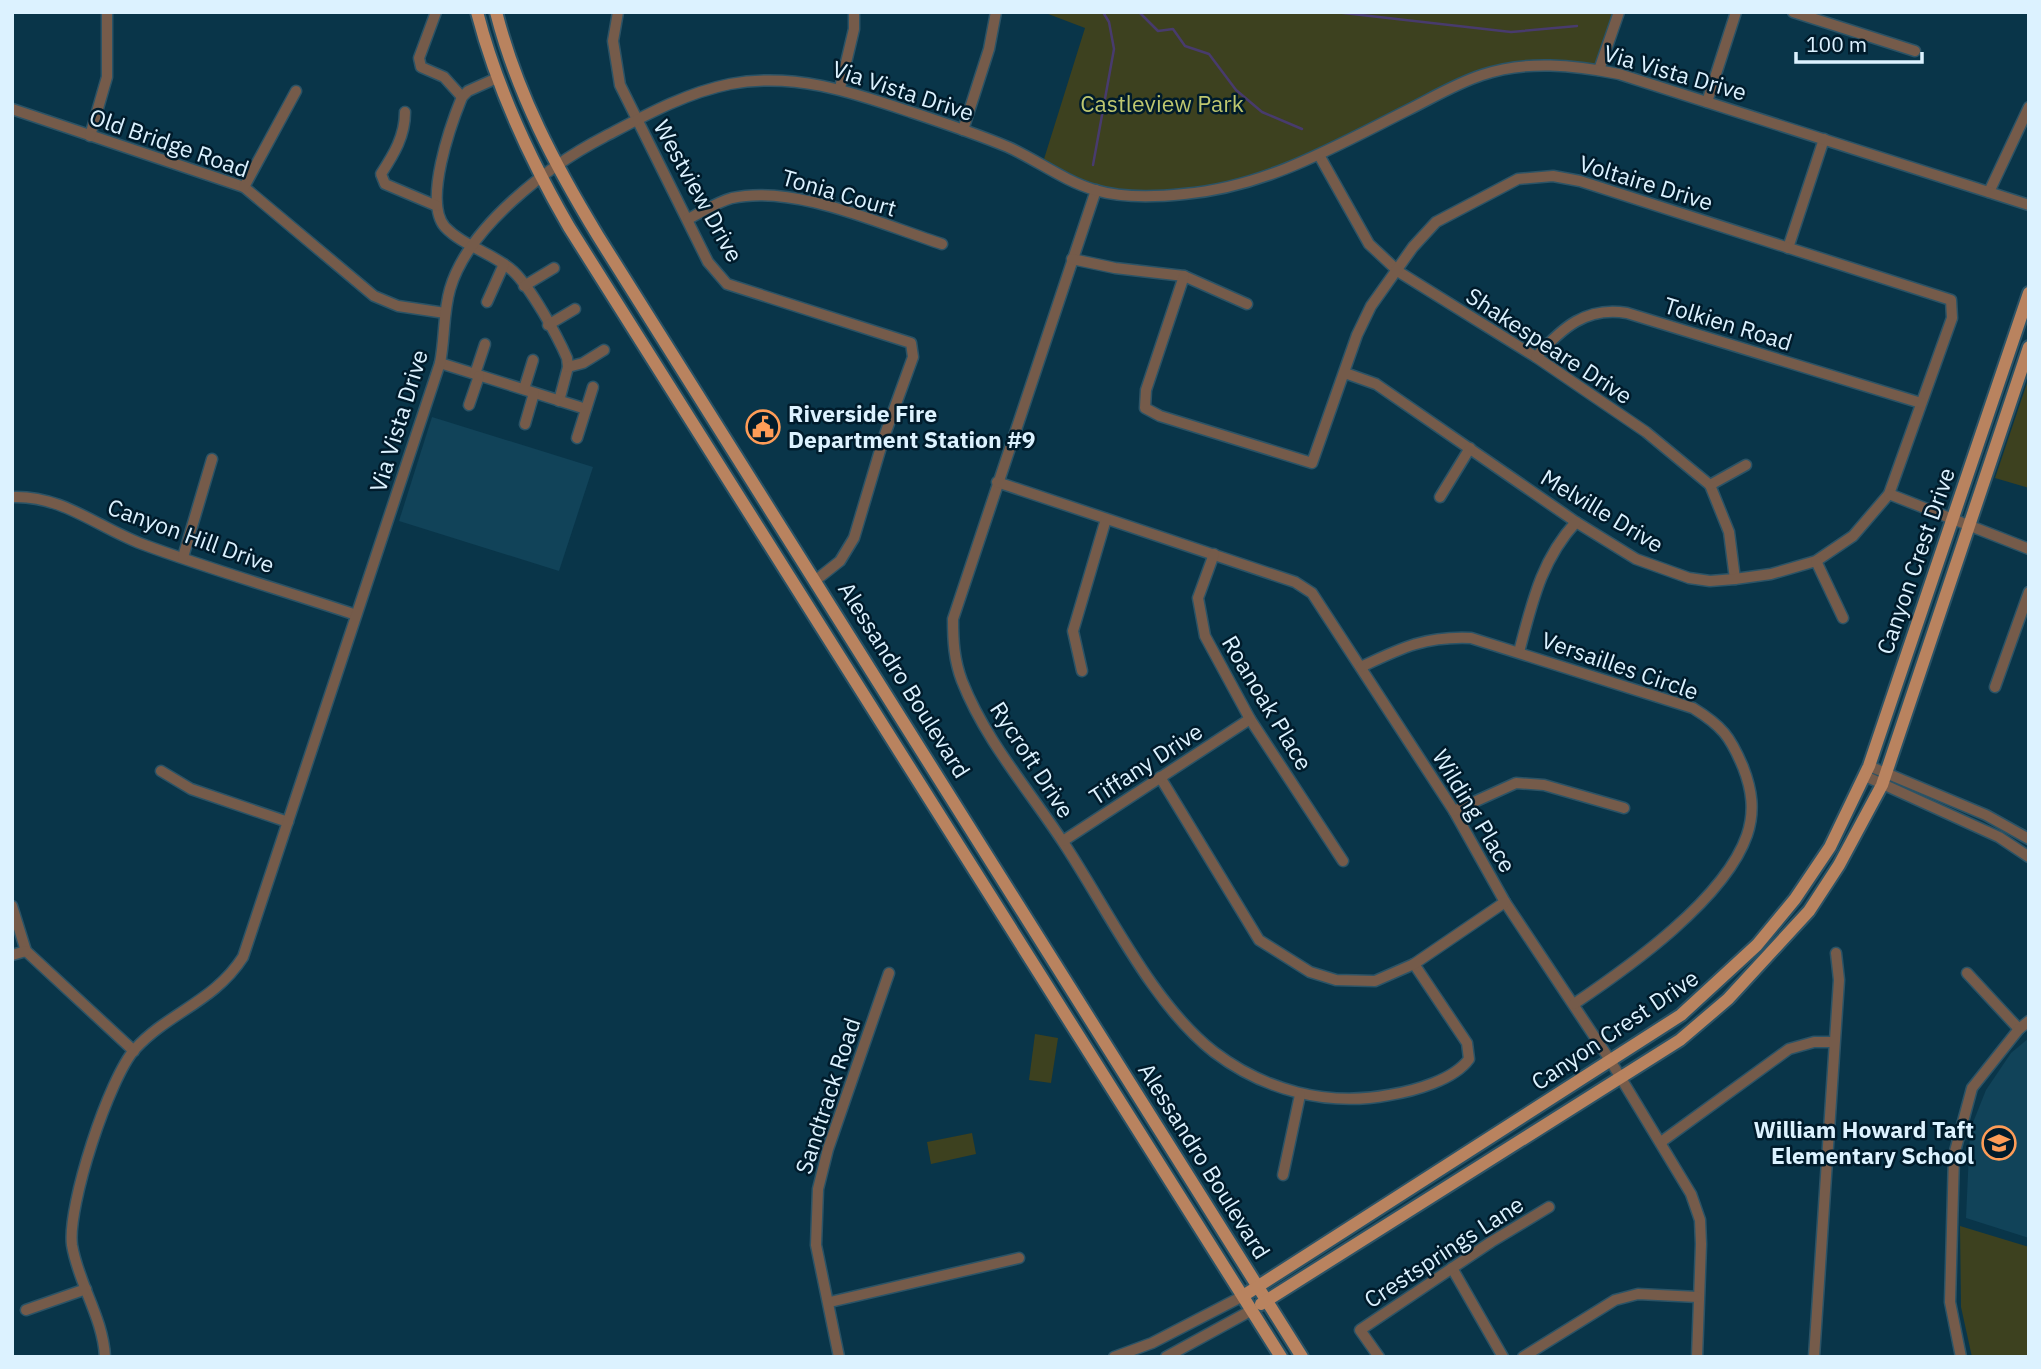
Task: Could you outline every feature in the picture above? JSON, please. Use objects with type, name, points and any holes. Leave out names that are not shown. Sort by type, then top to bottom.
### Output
[{"type":"main road","name":"Alessandro Boulevard","points":[[477,12],[497,78],[541,178],[1281,1357]]},
{"type":"main road","name":"Alessandro Boulevard","points":[[496,12],[526,103],[556,165],[614,262],[1302,1357]]},
{"type":"main road","name":"Canyon Crest Drive","points":[[1243,1296],[1681,1015],[1758,945],[1795,899],[1830,847],[1867,771],[2029,293]]},
{"type":"main road","name":"Canyon Crest Drive","points":[[1252,1310],[1622,1078],[1690,1031],[1728,999],[1809,911],[1839,865],[1884,779],[2029,347]]},
{"type":"street","points":[[90,136],[107,77],[107,12]]},
{"type":"street","points":[[436,12],[419,58],[421,67],[444,77],[462,97]]},
{"type":"street","name":"Westview Drive","points":[[618,12],[613,41],[615,66],[637,120],[708,262],[727,284],[911,343],[913,357],[884,437],[854,538],[840,561],[816,580]]},
{"type":"street","points":[[840,88],[854,29],[854,12]]},
{"type":"street","points":[[963,130],[989,48],[996,12]]},
{"type":"street","points":[[1600,70],[1619,12]]},
{"type":"street","points":[[1707,102],[1736,12]]},
{"type":"street","points":[[1793,12],[1915,51]]},
{"type":"street","name":"Via Vista Drive","points":[[105,1357],[100,1326],[72,1244],[72,1216],[112,1089],[134,1051],[149,1035],[215,991],[231,975],[251,937],[440,363],[445,313],[456,272],[491,223],[556,165],[681,98],[733,84],[786,80],[840,88],[963,130],[1010,148],[1096,190],[1138,195],[1185,194],[1269,177],[1484,74],[1527,66],[1565,65],[1600,70],[1707,102],[2029,205]]},
{"type":"street","points":[[497,78],[462,97],[448,132],[437,206],[444,226],[504,264],[524,286],[565,352],[568,367],[559,401]]},
{"type":"street","points":[[244,187],[296,91]]},
{"type":"street","points":[[1989,192],[2029,107]]},
{"type":"street","name":"Old Bridge Road","points":[[12,109],[244,187],[374,296],[398,306],[445,313]]},
{"type":"street","points":[[405,112],[405,125],[396,150],[381,174],[385,184],[437,206]]},
{"type":"street","points":[[1788,248],[1824,139]]},
{"type":"street","name":"Shakespeare Drive","points":[[1319,155],[1368,244],[1399,272],[1535,357],[1646,432],[1710,485],[1729,532],[1735,579]]},
{"type":"street","name":"Voltaire Drive","points":[[1184,276],[1146,390],[1145,408],[1160,416],[1312,463],[1357,335],[1371,306],[1399,272],[1413,247],[1436,222],[1518,179],[1541,177],[1580,181],[1951,300]]},
{"type":"street","name":"Rycroft Drive","points":[[1096,190],[953,619],[953,650],[976,711],[1181,1022],[1237,1067],[1300,1095],[1351,1100],[1402,1093],[1462,1069],[1469,1059],[1467,1043],[1414,964]]},
{"type":"street","name":"Tonia Court","points":[[688,219],[730,198],[768,193],[801,198],[942,244]]},
{"type":"street","points":[[1072,259],[1115,268],[1184,276],[1247,304]]},
{"type":"street","points":[[487,302],[504,264]]},
{"type":"street","points":[[524,286],[554,268]]},
{"type":"street","name":"Melville Drive","points":[[1345,373],[1376,384],[1576,522],[1636,559],[1664,570],[1710,581],[1735,579],[1771,574],[1816,561],[1853,536],[1889,494],[1952,318],[1951,300]]},
{"type":"street","points":[[548,325],[575,309]]},
{"type":"street","name":"Tolkien Road","points":[[1535,357],[1560,330],[1581,317],[1608,310],[1921,403]]},
{"type":"street","points":[[469,405],[485,344]]},
{"type":"street","points":[[568,367],[583,363],[604,350]]},
{"type":"street","points":[[525,424],[533,360]]},
{"type":"street","points":[[440,363],[586,409]]},
{"type":"street","points":[[577,438],[593,387]]},
{"type":"street","points":[[1440,497],[1471,448]]},
{"type":"street","points":[[183,557],[212,459]]},
{"type":"street","points":[[1710,485],[1745,465]]},
{"type":"street","name":"Wilding Place","points":[[997,482],[1295,582],[1312,593],[1454,811],[1505,902],[1611,1060],[1691,1194],[1700,1220],[1697,1357]]},
{"type":"street","points":[[1889,494],[1952,522],[2029,550]]},
{"type":"street","name":"Canyon Hill Drive","points":[[12,497],[46,499],[64,505],[107,530],[356,615]]},
{"type":"street","points":[[1082,671],[1073,631],[1106,519]]},
{"type":"street","points":[[1519,652],[1538,579],[1558,542],[1576,522]]},
{"type":"street","name":"Roanoak Place","points":[[1214,554],[1198,598],[1205,636],[1250,719],[1343,861]]},
{"type":"street","points":[[1816,561],[1843,618]]},
{"type":"street","points":[[1995,687],[2029,592]]},
{"type":"street","name":"Versailles Circle","points":[[1361,667],[1413,642],[1445,637],[1471,638],[1693,708],[1718,724],[1733,743],[1750,790],[1752,806],[1748,832],[1726,872],[1673,929],[1618,975],[1574,1004]]},
{"type":"street","name":"Tiffany Drive","points":[[1063,841],[1250,719]]},
{"type":"street","points":[[161,771],[191,789],[288,822]]},
{"type":"street","points":[[1867,771],[1999,837],[2029,857]]},
{"type":"street","points":[[1160,777],[1259,940],[1310,972],[1336,980],[1375,981],[1414,964],[1505,902]]},
{"type":"street","points":[[1884,779],[1986,815],[2029,839]]},
{"type":"street","points":[[1454,811],[1516,783],[1544,785],[1624,808]]},
{"type":"street","points":[[12,906],[26,951],[134,1051]]},
{"type":"street","points":[[12,955],[26,951]]},
{"type":"street","points":[[1814,1357],[1839,980],[1836,953]]},
{"type":"street","name":"Sandtrack Road","points":[[839,1357],[830,1302],[816,1245],[818,1189],[828,1149],[889,973]]},
{"type":"street","points":[[1968,973],[2019,1029]]},
{"type":"street","points":[[1961,1357],[1950,1302],[1954,1155],[1972,1088],[2019,1029],[2029,1021]]},
{"type":"street","points":[[1661,1142],[1789,1049],[1814,1042],[1834,1042]]},
{"type":"street","points":[[1283,1175],[1300,1095]]},
{"type":"street","name":"Crestsprings Lane","points":[[1378,1357],[1360,1330],[1452,1268],[1549,1208]]},
{"type":"street","points":[[830,1302],[1018,1258]]},
{"type":"street","points":[[1452,1268],[1503,1357]]},
{"type":"street","points":[[26,1310],[86,1289]]},
{"type":"street","points":[[1523,1357],[1615,1300],[1638,1294],[1698,1297]]},
{"type":"street","points":[[1114,1357],[1152,1343],[1243,1296]]},
{"type":"street","points":[[1166,1357],[1252,1310]]},
{"type":"shaded area","points":[[432,417],[593,467],[559,571],[399,521]]},
{"type":"shaded area","name":"William Howard Taft Elementary School","points":[[2029,1038],[2029,1238],[1966,1218],[1970,1130],[1986,1090],[2011,1053]]},
{"type":"green space","name":"Castleview Park","points":[[1043,12],[1624,12],[1605,70],[1500,70],[1286,170],[1164,197],[1099,186],[1072,176],[1044,159],[1085,28]]},
{"type":"green space","points":[[2029,377],[2029,488],[1995,478]]},
{"type":"green space","points":[[1035,1034],[1058,1038],[1051,1083],[1029,1080]]},
{"type":"green space","points":[[972,1133],[976,1154],[931,1164],[927,1142]]},
{"type":"green space","points":[[1960,1226],[2029,1247],[2029,1357],[1972,1357],[1961,1307]]},
{"type":"waterway","points":[[1093,165],[1114,49],[1109,22],[1103,12]]},
{"type":"waterway","points":[[1139,12],[1158,31],[1173,29],[1185,46],[1209,54],[1236,90],[1262,112],[1302,129]]},
{"type":"waterway","points":[[1335,12],[1511,32],[1577,26]]},
{"type":"place","name":"Riverside Fire Department Station #9","points":[[763,427]]},
{"type":"place","name":"William Howard Taft Elementary School","points":[[1999,1143]]}]
